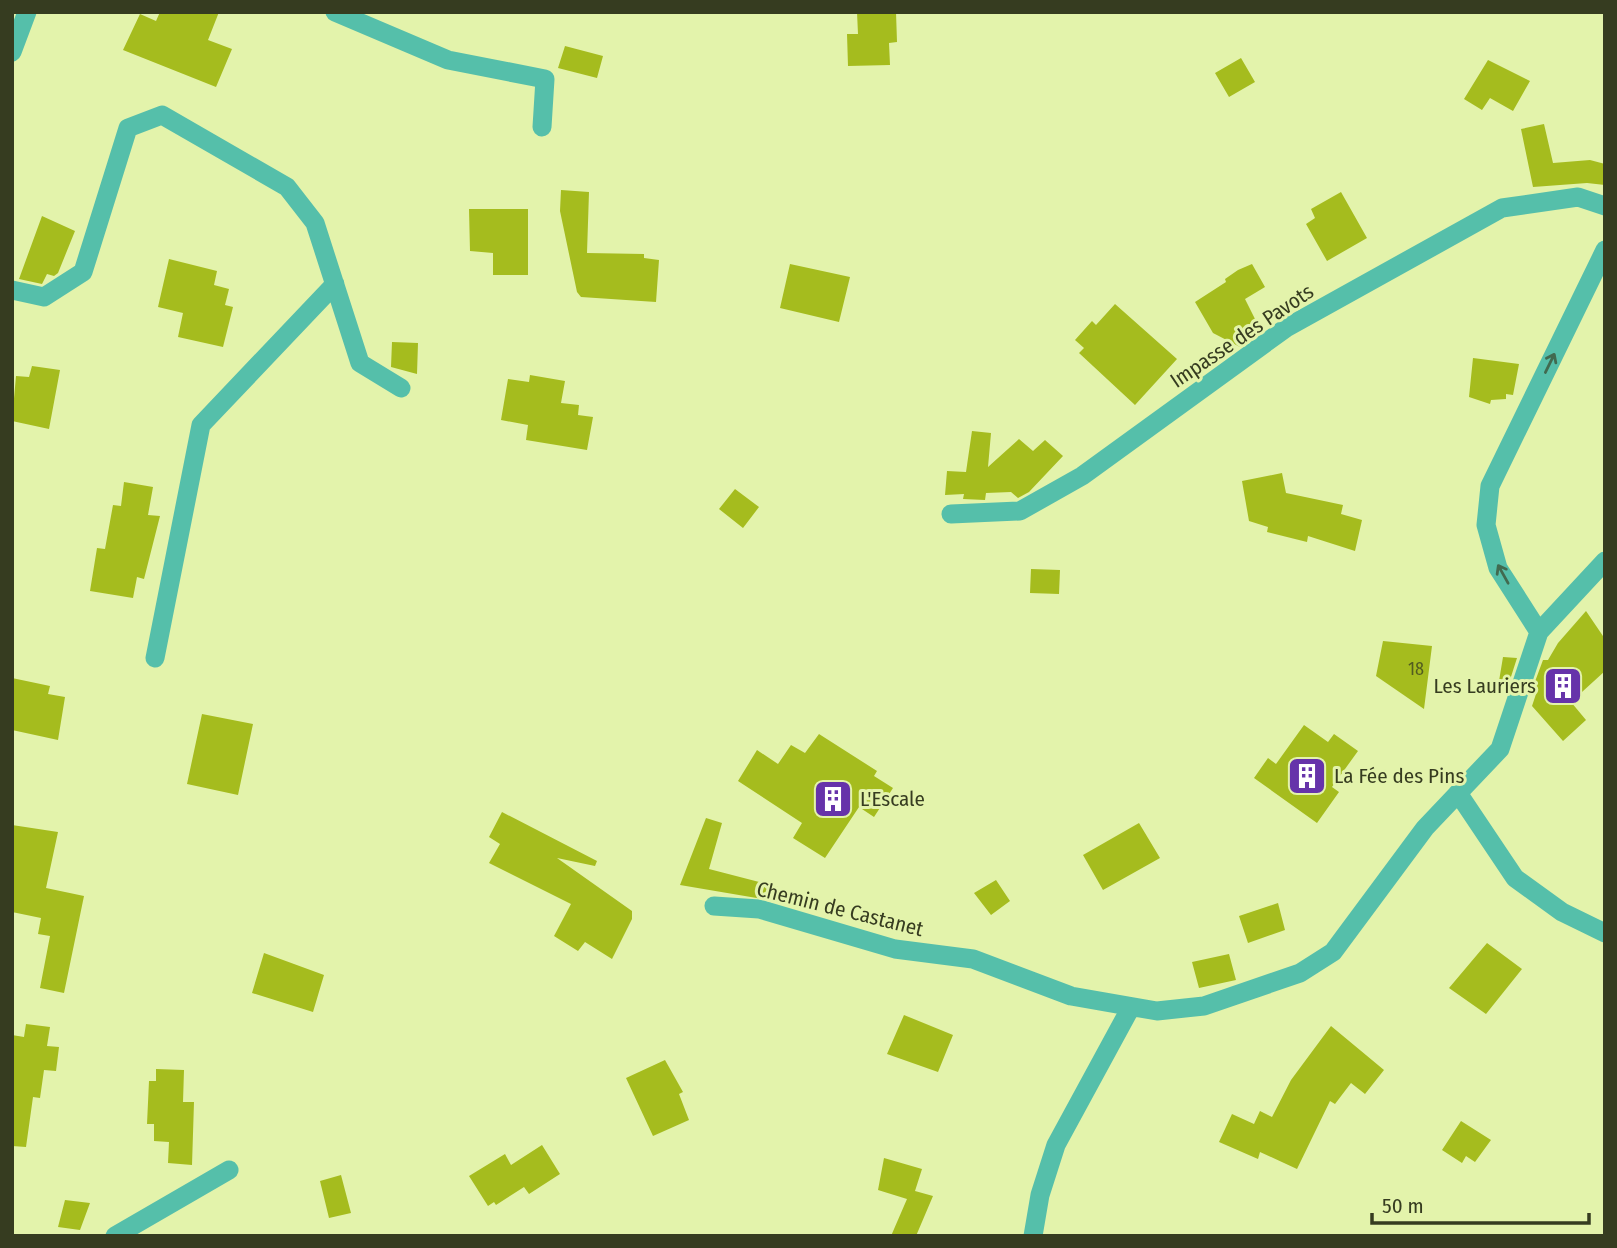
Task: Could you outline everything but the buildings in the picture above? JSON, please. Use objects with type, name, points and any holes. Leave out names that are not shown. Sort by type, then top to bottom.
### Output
[{"type":"street","points":[[12,52],[27,12]]},
{"type":"street","points":[[335,12],[448,60],[545,79],[542,127]]},
{"type":"street","points":[[12,290],[44,297],[82,272],[128,128],[162,115],[287,187],[315,223],[360,363],[401,388]]},
{"type":"street","name":"Impasse des Pavots","points":[[951,514],[1020,511],[1082,475],[1286,328],[1502,208],[1578,197],[1605,206]]},
{"type":"street","points":[[1539,632],[1498,568],[1486,525],[1490,486],[1605,250]]},
{"type":"street","points":[[155,659],[201,425],[335,284]]},
{"type":"street","name":"Chemin de Castanet","points":[[714,906],[759,909],[895,949],[973,959],[1071,996],[1157,1011],[1204,1006],[1300,973],[1333,952],[1425,828],[1500,749],[1539,632],[1605,561]]},
{"type":"street","points":[[1458,793],[1515,878],[1562,912],[1605,933]]},
{"type":"street","points":[[1033,1236],[1040,1195],[1056,1145],[1131,1007]]},
{"type":"street","points":[[115,1236],[229,1170]]},
{"type":"place","name":"Les Lauriers","points":[[1563,686]]},
{"type":"place","name":"La Fée des Pins","points":[[1307,776]]},
{"type":"place","name":"L'Escale","points":[[833,799]]}]
